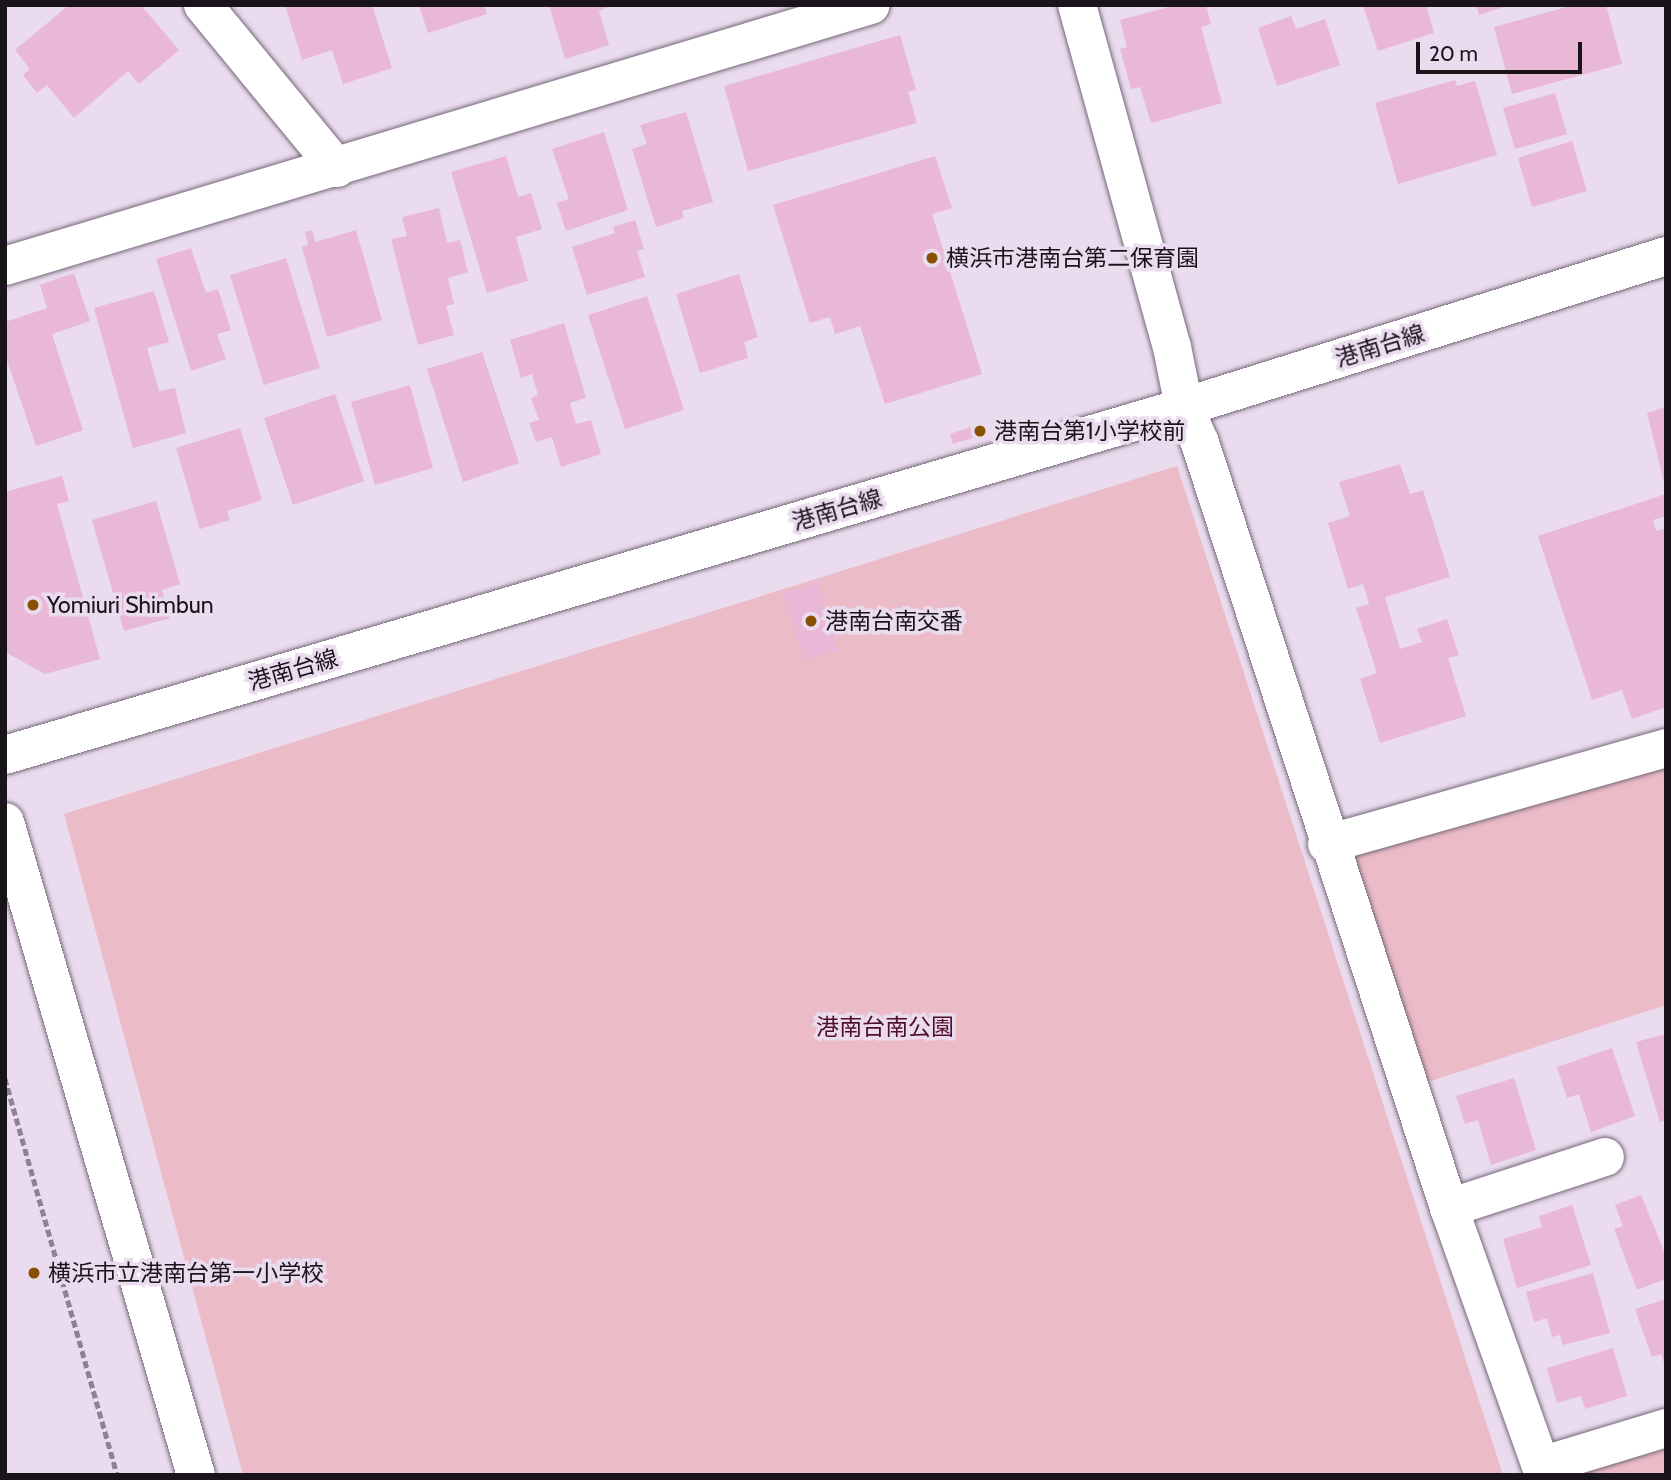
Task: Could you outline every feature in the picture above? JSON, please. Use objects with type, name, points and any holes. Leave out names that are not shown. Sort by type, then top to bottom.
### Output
[{"type":"street","points":[[203,5],[337,168]]},
{"type":"street","points":[[5,266],[871,5]]},
{"type":"street","points":[[1077,5],[1172,347],[1184,407],[1200,443],[1327,844],[1449,1208],[1541,1466],[1666,1428]]},
{"type":"street","name":"港南台線","points":[[5,755],[1184,407],[1666,256]]},
{"type":"street","points":[[1327,844],[1666,748]]},
{"type":"street","points":[[5,822],[196,1475]]},
{"type":"street","points":[[1449,1208],[1605,1157]]},
{"type":"path","points":[[5,1078],[117,1475]]},
{"type":"green space","name":"港南台南公園","points":[[1177,466],[1503,1475],[243,1475],[64,814]]},
{"type":"green space","points":[[1666,748],[1666,1005],[1409,1088],[1327,844]]},
{"type":"green space","points":[[1666,1427],[1666,1475],[1543,1475]]},
{"type":"building","points":[[69,5],[141,5],[179,50],[139,84],[128,71],[74,118],[47,85],[37,93],[23,75],[30,69],[15,50]]},
{"type":"building","points":[[285,5],[372,5],[392,68],[343,84],[332,50],[302,60]]},
{"type":"building","points":[[419,5],[484,5],[487,14],[428,33]]},
{"type":"building","points":[[549,5],[612,5],[599,11],[609,45],[565,59]]},
{"type":"building","points":[[1176,5],[1206,5],[1211,24],[1201,27],[1222,103],[1151,123],[1140,87],[1131,89],[1120,49],[1127,47],[1120,20]]},
{"type":"building","points":[[1363,5],[1426,5],[1434,33],[1378,51]]},
{"type":"building","points":[[1476,5],[1507,5],[1507,6],[1479,15]]},
{"type":"building","points":[[1574,5],[1606,5],[1622,64],[1512,94],[1494,27]]},
{"type":"building","points":[[1291,16],[1296,29],[1325,19],[1340,65],[1277,86],[1258,28]]},
{"type":"building","points":[[900,35],[916,90],[908,92],[917,123],[748,171],[724,86]]},
{"type":"building","points":[[1455,80],[1457,86],[1475,81],[1497,155],[1398,184],[1375,103]]},
{"type":"building","points":[[1555,93],[1567,134],[1515,149],[1503,108]]},
{"type":"building","points":[[686,112],[713,202],[682,211],[684,218],[656,227],[632,149],[647,144],[640,125]]},
{"type":"building","points":[[604,132],[628,210],[566,231],[557,203],[569,199],[552,149]]},
{"type":"building","points":[[1572,141],[1587,191],[1532,207],[1518,158]]},
{"type":"building","points":[[506,156],[518,197],[531,193],[542,229],[516,237],[528,281],[487,293],[451,172]]},
{"type":"building","points":[[935,156],[952,208],[932,214],[982,374],[885,404],[860,326],[835,334],[830,317],[810,323],[773,205]]},
{"type":"building","points":[[439,208],[447,243],[460,240],[468,272],[448,278],[454,304],[446,306],[454,335],[418,345],[391,239],[407,236],[402,217]]},
{"type":"building","points":[[635,220],[644,249],[637,251],[645,277],[587,295],[572,247],[615,233],[613,227]]},
{"type":"building","points":[[312,230],[315,242],[356,230],[382,320],[327,337],[302,247],[308,245],[305,232]]},
{"type":"building","points":[[191,248],[206,293],[218,289],[231,330],[217,334],[226,359],[191,371],[156,259]]},
{"type":"building","points":[[286,258],[320,368],[264,385],[230,275]]},
{"type":"building","points":[[74,273],[90,321],[52,334],[83,430],[36,446],[5,354],[5,322],[47,308],[40,285]]},
{"type":"building","points":[[739,274],[758,337],[744,342],[748,358],[700,373],[676,294]]},
{"type":"building","points":[[154,291],[169,342],[147,348],[159,391],[175,388],[186,433],[133,448],[94,308]]},
{"type":"building","points":[[647,296],[684,410],[625,429],[588,315]]},
{"type":"building","points":[[564,323],[586,398],[570,403],[576,424],[591,420],[601,454],[561,467],[552,437],[536,442],[529,423],[539,420],[531,398],[538,395],[532,374],[521,378],[510,340]]},
{"type":"building","points":[[482,352],[519,463],[463,482],[427,369]]},
{"type":"building","points":[[410,385],[433,468],[375,485],[351,402]]},
{"type":"building","points":[[335,394],[364,481],[293,505],[264,418]]},
{"type":"building","points":[[1666,407],[1666,486],[1665,486],[1647,413]]},
{"type":"building","points":[[983,423],[985,434],[953,444],[950,434]]},
{"type":"building","points":[[240,428],[262,500],[227,511],[230,520],[200,529],[176,448]]},
{"type":"building","points":[[1400,464],[1410,494],[1423,490],[1450,577],[1385,597],[1400,649],[1422,642],[1417,629],[1447,619],[1459,655],[1448,658],[1466,716],[1380,743],[1360,679],[1377,673],[1356,608],[1369,604],[1363,584],[1348,589],[1328,523],[1350,516],[1339,482]]},
{"type":"building","points":[[62,476],[69,501],[57,504],[100,659],[45,674],[5,652],[5,492]]},
{"type":"building","points":[[1666,494],[1666,516],[1653,520],[1656,531],[1666,528],[1666,707],[1632,719],[1622,690],[1592,700],[1538,536]]},
{"type":"building","points":[[156,501],[180,584],[162,590],[170,618],[124,631],[92,520]]},
{"type":"building","name":"港南台南交番","points":[[817,582],[838,650],[804,661],[783,593]]},
{"type":"building","points":[[1666,1034],[1666,1120],[1660,1122],[1636,1042]]},
{"type":"building","points":[[1612,1048],[1635,1116],[1591,1132],[1579,1094],[1567,1098],[1557,1067]]},
{"type":"building","points":[[1514,1078],[1536,1150],[1491,1165],[1478,1120],[1465,1124],[1456,1096]]},
{"type":"building","points":[[1641,1195],[1666,1256],[1666,1279],[1637,1290],[1614,1229],[1623,1226],[1615,1205]]},
{"type":"building","points":[[1572,1205],[1591,1265],[1517,1288],[1503,1239],[1542,1227],[1539,1216]]},
{"type":"building","points":[[1593,1273],[1610,1333],[1563,1345],[1560,1335],[1552,1337],[1547,1318],[1534,1322],[1526,1292]]},
{"type":"building","points":[[1666,1299],[1665,1366],[1661,1354],[1652,1357],[1635,1309]]},
{"type":"building","points":[[1613,1348],[1627,1396],[1585,1409],[1581,1396],[1557,1403],[1547,1368]]},
{"type":"place","name":"横浜市港南台第二保育園","points":[[932,258]]},
{"type":"place","name":"港南台第1小学校前","points":[[980,431]]},
{"type":"place","name":"Yomiuri Shimbun","points":[[33,605]]},
{"type":"place","name":"港南台南交番","points":[[811,621]]},
{"type":"place","name":"横浜市立港南台第一小学校","points":[[34,1273]]}]
